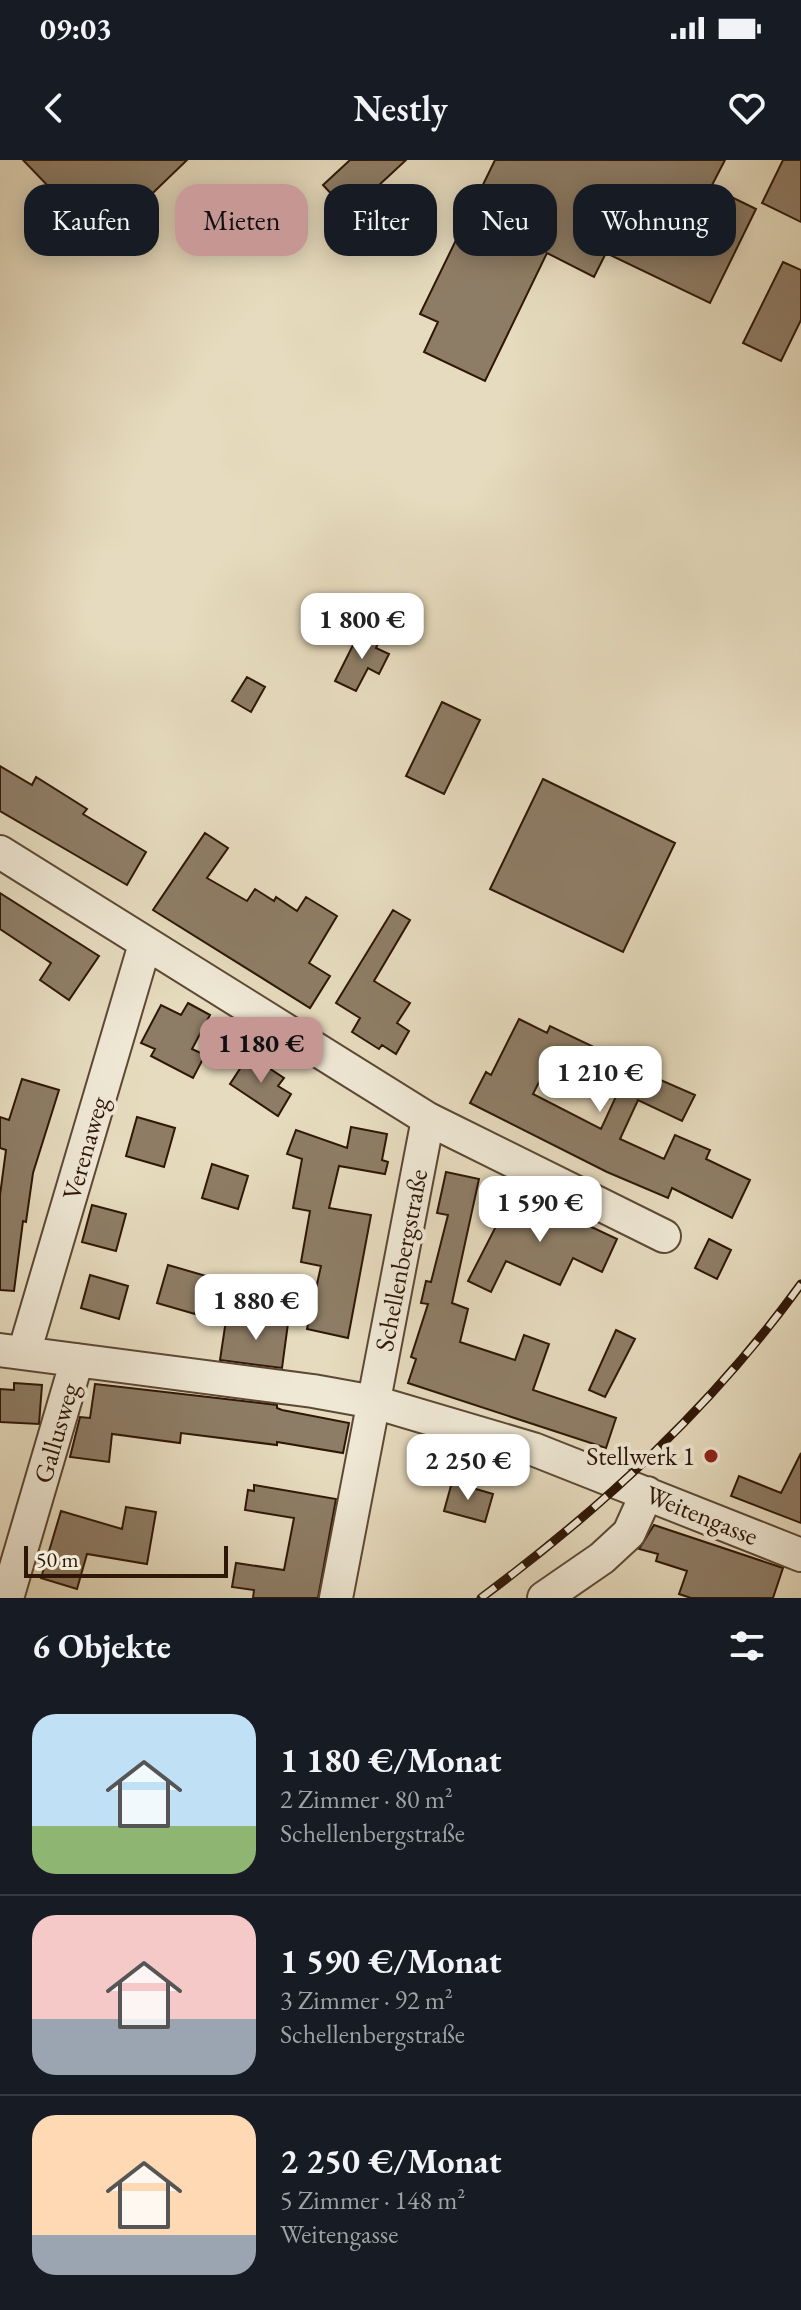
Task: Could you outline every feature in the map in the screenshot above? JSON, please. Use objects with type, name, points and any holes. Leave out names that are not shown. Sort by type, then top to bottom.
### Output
[{"type":"street","points":[[0,852],[428,1119],[664,1236]]},
{"type":"street","name":"Verenaweg","points":[[12,1351],[145,944]]},
{"type":"street","name":"Schellenbergstraße","points":[[374,1402],[428,1119]]},
{"type":"street","name":"Weitengasse","points":[[12,1351],[374,1402],[533,1449],[801,1555]]},
{"type":"street","name":"Gallusweg","points":[[7,1598],[77,1360]]},
{"type":"street","points":[[336,1598],[374,1402]]},
{"type":"street","points":[[544,1598],[602,1558],[629,1533],[647,1493]]},
{"type":"building","points":[[23,160],[187,160],[159,187],[159,184],[46,184]]},
{"type":"building","points":[[350,160],[406,160],[380,184],[324,184]]},
{"type":"building","points":[[495,160],[725,160],[713,184],[573,184],[573,256],[604,256],[594,277],[553,256],[557,256],[557,184],[483,184]]},
{"type":"building","points":[[783,160],[801,160],[801,222],[762,203]]},
{"type":"building","points":[[736,199],[756,209],[736,250]]},
{"type":"building","points":[[453,246],[453,256],[546,256],[485,381],[424,352],[438,322],[420,314]]},
{"type":"building","points":[[612,256],[733,256],[710,303]]},
{"type":"building","points":[[783,262],[801,270],[801,320],[781,361],[743,343]]},
{"type":"building","points":[[361,629],[380,639],[376,648],[389,654],[379,674],[368,668],[356,691],[335,681]]},
{"type":"building","points":[[247,677],[265,687],[251,712],[232,701]]},
{"type":"building","points":[[442,702],[480,720],[444,794],[406,776]]},
{"type":"building","points":[[0,766],[32,785],[36,777],[87,809],[83,814],[146,852],[127,885],[0,811]]},
{"type":"building","points":[[543,779],[675,843],[623,952],[490,889]]},
{"type":"building","points":[[205,833],[228,848],[207,878],[247,901],[255,889],[274,901],[276,897],[297,911],[306,897],[337,916],[309,963],[330,976],[310,1008],[153,910]]},
{"type":"building","points":[[0,893],[99,956],[69,1000],[40,980],[51,963],[0,929]]},
{"type":"building","points":[[393,910],[410,920],[374,981],[410,1003],[397,1023],[409,1031],[396,1054],[382,1045],[379,1049],[352,1032],[360,1018],[336,1003]]},
{"type":"building","points":[[188,1003],[210,1015],[192,1049],[205,1055],[193,1078],[151,1056],[155,1049],[141,1043],[161,1005],[181,1015]]},
{"type":"building","points":[[519,1019],[547,1033],[550,1026],[619,1059],[617,1061],[695,1095],[682,1121],[638,1100],[620,1139],[664,1159],[675,1135],[710,1150],[706,1159],[750,1180],[732,1218],[672,1188],[668,1198],[607,1172],[470,1103],[486,1072],[491,1075]],"holes":[[[551,1058],[619,1090],[601,1129],[533,1094]]]},
{"type":"building","points":[[249,1055],[284,1078],[278,1086],[291,1094],[278,1116],[230,1084]]},
{"type":"building","points":[[22,1079],[59,1090],[33,1173],[14,1291],[0,1290],[0,1195],[6,1150],[0,1148],[0,1117],[9,1120]]},
{"type":"building","points":[[137,1117],[175,1128],[164,1167],[126,1156]]},
{"type":"building","points":[[351,1127],[387,1134],[382,1160],[388,1162],[385,1174],[339,1166],[329,1208],[371,1215],[348,1338],[307,1329],[321,1266],[301,1262],[310,1211],[293,1208],[302,1159],[287,1154],[296,1130],[347,1148]]},
{"type":"building","points":[[212,1164],[248,1176],[238,1209],[202,1198]]},
{"type":"building","points":[[446,1172],[479,1179],[452,1303],[468,1309],[460,1342],[515,1360],[524,1335],[549,1344],[533,1390],[616,1418],[606,1448],[408,1383],[416,1359],[411,1357],[428,1304],[421,1303],[426,1281],[431,1282],[448,1215],[437,1213]]},
{"type":"building","points":[[513,1193],[560,1217],[562,1213],[617,1239],[602,1272],[573,1258],[560,1285],[506,1261],[491,1292],[468,1281]]},
{"type":"building","points":[[92,1205],[126,1214],[116,1251],[82,1242]]},
{"type":"building","points":[[709,1239],[731,1250],[717,1279],[695,1268]]},
{"type":"building","points":[[168,1265],[206,1276],[195,1314],[157,1303]]},
{"type":"building","points":[[90,1275],[128,1286],[119,1319],[81,1308]]},
{"type":"building","points":[[268,1313],[289,1316],[282,1368],[220,1360],[226,1320],[267,1325]]},
{"type":"building","points":[[616,1330],[635,1339],[605,1397],[589,1390]]},
{"type":"building","points":[[14,1383],[42,1385],[39,1424],[0,1422],[0,1389],[14,1390]]},
{"type":"building","points":[[95,1384],[277,1405],[282,1410],[349,1423],[343,1453],[277,1442],[277,1445],[181,1433],[180,1443],[112,1434],[109,1462],[70,1457],[80,1417],[90,1418]]},
{"type":"building","points":[[801,1453],[801,1523],[731,1496],[739,1476],[781,1493]]},
{"type":"building","points":[[452,1482],[493,1494],[485,1522],[444,1511]]},
{"type":"building","points":[[254,1485],[336,1499],[318,1598],[253,1598],[254,1590],[232,1587],[236,1563],[284,1570],[294,1518],[245,1510],[248,1490],[254,1491]]},
{"type":"building","points":[[126,1507],[156,1512],[147,1564],[87,1554],[77,1589],[41,1578],[61,1511],[122,1529]]},
{"type":"building","points":[[654,1525],[783,1568],[773,1598],[691,1598],[679,1594],[687,1571],[656,1561],[658,1554],[639,1549]]},
{"type":"railway","points":[[481,1598],[612,1492],[693,1414],[767,1329],[801,1284]]},
{"type":"place","name":"Stellwerk 1","points":[[711,1456]]}]
